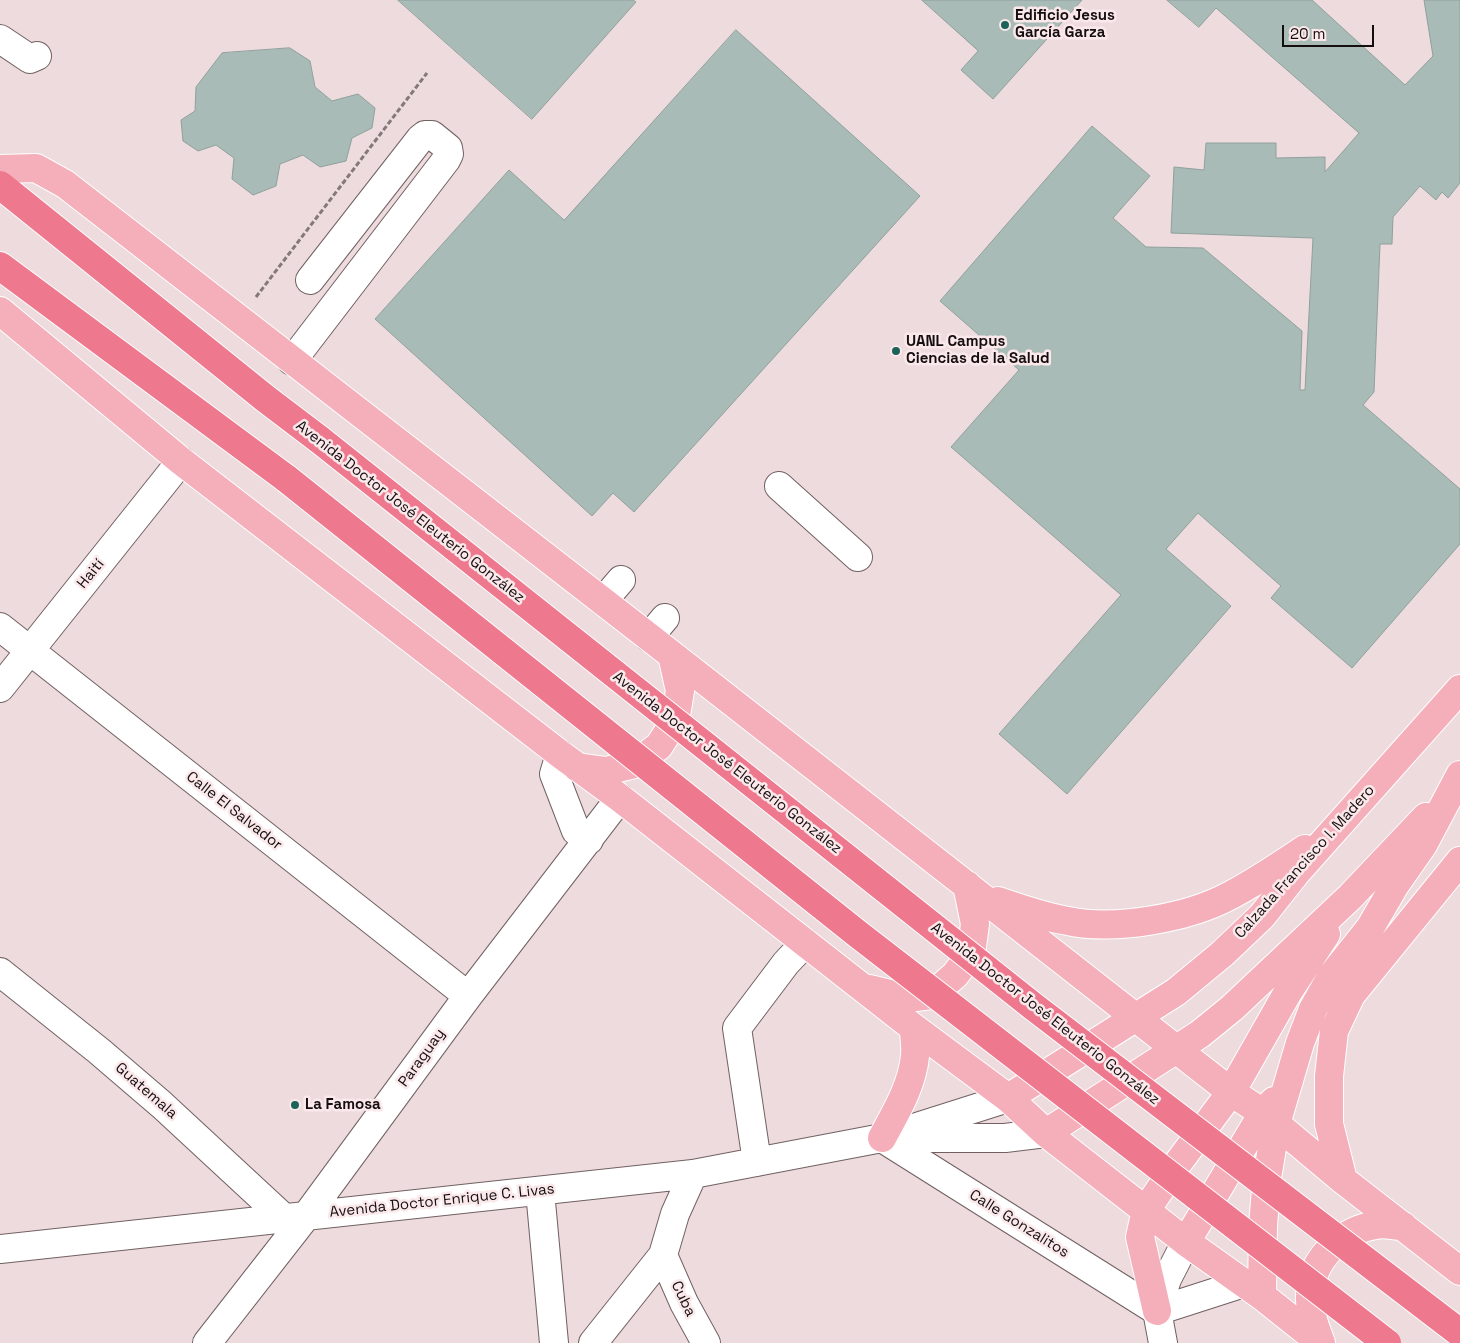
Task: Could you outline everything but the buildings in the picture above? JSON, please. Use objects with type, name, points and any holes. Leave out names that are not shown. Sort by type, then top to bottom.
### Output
[{"type":"highway","name":"Avenida Doctor José Eleuterio González","points":[[0,185],[266,399],[1034,1007],[1460,1333]]},
{"type":"highway","points":[[0,266],[287,479],[859,935],[1387,1343]]},
{"type":"main road","points":[[0,168],[36,168],[58,179],[603,601],[657,627],[672,655],[680,691],[675,721],[660,746],[635,764],[606,771],[568,760]]},
{"type":"main road","points":[[0,311],[181,461],[568,760],[620,798],[914,1028],[1008,1098],[1046,1133],[1186,1242],[1253,1290],[1321,1343]]},
{"type":"main road","points":[[672,655],[1231,1092],[1269,1119],[1343,1180],[1460,1271]]},
{"type":"main road","name":"Calzada Francisco I. Madero","points":[[1008,1098],[1176,992],[1235,942],[1262,916],[1296,872],[1460,689]]},
{"type":"main road","points":[[1046,1133],[1200,1034],[1232,1008],[1350,897],[1457,783]]},
{"type":"main road","points":[[1186,1242],[1269,1119],[1287,1087],[1313,1009],[1331,977],[1370,928],[1395,885],[1423,845],[1457,783]]},
{"type":"main road","points":[[974,890],[1070,922],[1112,924],[1151,921],[1195,910],[1230,896],[1279,867],[1335,829]]},
{"type":"main road","points":[[1343,1180],[1329,1124],[1329,1076],[1334,1031],[1351,996],[1460,861]]},
{"type":"main road","points":[[861,987],[907,998],[932,995],[956,975],[971,954],[975,924],[974,890]]},
{"type":"main road","points":[[1157,1311],[1140,1237],[1146,1210],[1231,1092],[1288,992],[1350,897]]},
{"type":"main road","points":[[882,1138],[908,1084],[915,1056],[914,1028]]},
{"type":"main road","points":[[1253,1290],[1263,1225],[1269,1119]]},
{"type":"main road","points":[[1267,1178],[1282,1166],[1313,1155]]},
{"type":"main road","points":[[1321,1343],[1312,1320],[1310,1294],[1316,1268],[1330,1247],[1352,1232],[1377,1224],[1403,1226]]},
{"type":"street","points":[[0,38],[30,59],[37,56]]},
{"type":"street","points":[[292,360],[446,160],[449,154],[448,148],[432,135],[426,135],[420,139],[310,280]]},
{"type":"street","name":"Haití","points":[[0,688],[181,461]]},
{"type":"street","points":[[779,486],[858,557]]},
{"type":"street","points":[[603,601],[621,580]]},
{"type":"street","name":"Calle El Salvador","points":[[0,627],[468,996]]},
{"type":"street","points":[[568,760],[554,774],[576,830],[589,840]]},
{"type":"street","name":"Paraguay","points":[[207,1343],[296,1217],[620,798]]},
{"type":"street","points":[[757,1162],[736,1028],[786,963],[805,943]]},
{"type":"street","name":"Guatemala","points":[[0,972],[99,1050],[296,1217]]},
{"type":"street","name":"Avenida Doctor Enrique C. Livas","points":[[0,1249],[693,1174],[882,1138],[1008,1098]]},
{"type":"street","name":"Avenida Doctor Enrique C. Livas","points":[[882,1138],[1005,1138],[1046,1133]]},
{"type":"street","name":"Calle Gonzalitos","points":[[882,1138],[1157,1311]]},
{"type":"street","points":[[593,1343],[663,1255],[674,1214],[693,1174]]},
{"type":"street","points":[[540,1190],[554,1343]]},
{"type":"street","points":[[1163,1343],[1157,1311],[1167,1280],[1186,1242]]},
{"type":"street","name":"Cuba","points":[[663,1255],[684,1303],[706,1343]]},
{"type":"street","points":[[1157,1311],[1253,1290]]},
{"type":"path","points":[[239,320],[427,73]]},
{"type":"place","name":"Edificio Jesus García Garza","points":[[1005,25]]},
{"type":"place","name":"UANL Campus Ciencias de la Salud","points":[[896,351]]},
{"type":"place","name":"La Famosa","points":[[295,1105]]}]
